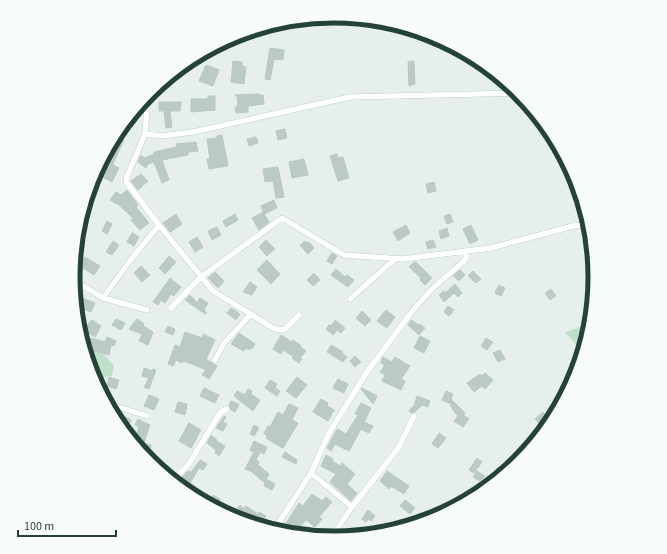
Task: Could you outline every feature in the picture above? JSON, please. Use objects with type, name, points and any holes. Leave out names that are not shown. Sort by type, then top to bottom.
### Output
[{"type":"street","points":[[145,134],[162,136],[193,132],[350,97],[509,93]]},
{"type":"street","points":[[147,107],[145,134],[126,178],[127,183],[213,291],[273,328],[282,330],[285,329],[299,314]]},
{"type":"street","points":[[171,308],[201,277],[282,218],[344,255],[403,260],[491,248],[573,226],[583,225]]},
{"type":"street","points":[[103,298],[129,262],[160,225]]},
{"type":"street","points":[[278,524],[311,473],[329,433],[367,372],[413,310],[434,287],[463,262],[466,258],[466,251]]},
{"type":"street","points":[[350,299],[395,259]]},
{"type":"street","points":[[80,284],[103,298],[147,310]]},
{"type":"street","points":[[215,360],[224,343],[251,314]]},
{"type":"street","points":[[115,406],[147,416]]},
{"type":"street","points":[[177,477],[189,464],[216,418],[226,409]]},
{"type":"street","points":[[336,531],[399,447],[414,416]]},
{"type":"street","points":[[311,473],[352,508]]},
{"type":"green space","points":[[583,326],[578,346],[565,332]]},
{"type":"green space","points":[[85,330],[101,352],[114,365],[112,376],[103,377],[99,373],[93,359]]},
{"type":"building","points":[[270,48],[284,50],[283,60],[274,59],[270,80],[265,79]]},
{"type":"building","points":[[233,61],[242,62],[242,66],[246,67],[244,84],[231,82]]},
{"type":"building","points":[[414,61],[415,84],[409,86],[408,62]]},
{"type":"building","points":[[206,65],[219,70],[213,86],[199,81]]},
{"type":"building","points":[[235,95],[263,95],[264,104],[248,106],[248,112],[236,113],[235,107],[238,107],[237,96]]},
{"type":"building","points":[[208,96],[215,96],[215,110],[191,112],[191,99],[208,99]]},
{"type":"building","points":[[159,102],[181,102],[180,111],[170,111],[172,127],[166,128],[164,111],[159,111]]},
{"type":"building","points":[[285,129],[287,138],[278,140],[276,131]]},
{"type":"building","points":[[222,135],[228,166],[209,169],[207,159],[210,159],[207,139],[217,138],[217,136]]},
{"type":"building","points":[[256,137],[258,143],[249,146],[247,139]]},
{"type":"building","points":[[121,138],[124,140],[113,164],[119,168],[112,182],[101,176]]},
{"type":"building","points":[[196,142],[198,151],[188,152],[188,155],[162,160],[169,180],[162,183],[154,162],[148,164],[146,168],[138,162],[141,155],[145,158],[154,154],[154,152],[177,147],[176,144]]},
{"type":"building","points":[[337,154],[338,158],[343,157],[349,178],[338,181],[330,156]]},
{"type":"building","points":[[304,159],[308,175],[292,178],[289,162]]},
{"type":"building","points":[[278,167],[284,197],[276,198],[273,181],[265,182],[263,169]]},
{"type":"building","points":[[141,174],[148,181],[138,190],[131,181]]},
{"type":"building","points":[[434,182],[436,191],[428,193],[426,184]]},
{"type":"building","points":[[127,190],[138,205],[136,207],[149,223],[140,230],[131,220],[133,218],[117,203],[110,200],[116,192],[121,195]]},
{"type":"building","points":[[274,200],[277,208],[264,214],[261,206]]},
{"type":"building","points":[[263,212],[269,222],[259,230],[252,218]]},
{"type":"building","points":[[176,214],[182,224],[170,232],[163,223]]},
{"type":"building","points":[[235,214],[238,220],[226,227],[223,221]]},
{"type":"building","points":[[450,214],[453,222],[447,224],[444,216]]},
{"type":"building","points":[[107,221],[112,224],[107,234],[102,231]]},
{"type":"building","points":[[406,225],[410,233],[398,241],[393,232]]},
{"type":"building","points":[[471,225],[478,240],[470,244],[463,229]]},
{"type":"building","points":[[217,227],[221,235],[212,240],[208,231]]},
{"type":"building","points":[[447,228],[449,236],[441,239],[439,231]]},
{"type":"building","points":[[132,233],[139,237],[134,246],[127,242]]},
{"type":"building","points":[[197,237],[203,247],[195,252],[189,242]]},
{"type":"building","points":[[266,240],[275,249],[267,256],[259,247]]},
{"type":"building","points":[[433,240],[436,247],[428,249],[426,242]]},
{"type":"building","points":[[113,241],[119,245],[112,255],[106,252]]},
{"type":"building","points":[[305,241],[308,243],[309,242],[314,248],[308,254],[300,245]]},
{"type":"building","points":[[332,253],[337,256],[332,264],[327,261]]},
{"type":"building","points":[[169,256],[176,262],[165,274],[159,268]]},
{"type":"building","points":[[85,257],[100,266],[94,275],[80,266]]},
{"type":"building","points":[[267,260],[280,274],[271,284],[257,270]]},
{"type":"building","points":[[416,262],[432,278],[425,285],[420,280],[421,278],[409,267]]},
{"type":"building","points":[[141,266],[150,275],[142,282],[134,273]]},
{"type":"building","points":[[336,269],[345,277],[347,275],[354,280],[348,287],[331,275]]},
{"type":"building","points":[[460,270],[465,275],[459,281],[453,276]]},
{"type":"building","points":[[473,271],[481,279],[476,283],[468,276]]},
{"type":"building","points":[[215,272],[224,281],[218,288],[208,278]]},
{"type":"building","points":[[314,273],[320,280],[313,286],[307,280]]},
{"type":"building","points":[[170,278],[181,287],[174,296],[171,294],[165,303],[161,300],[158,305],[153,302]]},
{"type":"building","points":[[250,282],[257,287],[252,295],[243,292]]},
{"type":"building","points":[[455,284],[462,293],[458,297],[454,293],[444,302],[439,295],[444,291],[445,293]]},
{"type":"building","points":[[499,285],[505,288],[501,296],[495,293]]},
{"type":"building","points":[[551,289],[556,296],[550,300],[545,293]]},
{"type":"building","points":[[190,295],[197,303],[200,298],[208,303],[204,310],[207,313],[205,314],[185,300]]},
{"type":"building","points":[[82,298],[95,303],[91,312],[82,308]]},
{"type":"building","points":[[448,306],[454,310],[449,316],[444,312]]},
{"type":"building","points":[[231,308],[240,314],[236,320],[227,313]]},
{"type":"building","points":[[386,310],[395,317],[387,328],[377,321]]},
{"type":"building","points":[[362,311],[371,320],[365,326],[356,318]]},
{"type":"building","points":[[116,319],[125,323],[121,330],[112,325]]},
{"type":"building","points":[[137,319],[144,324],[143,326],[153,332],[148,345],[139,341],[142,334],[129,329]]},
{"type":"building","points":[[92,320],[101,326],[95,337],[85,330],[84,328]]},
{"type":"building","points":[[335,320],[345,328],[341,333],[337,330],[333,335],[326,329],[329,325],[331,326]]},
{"type":"building","points":[[411,320],[425,328],[419,335],[408,325]]},
{"type":"building","points":[[168,326],[175,329],[173,335],[165,332]]},
{"type":"building","points":[[185,332],[202,338],[203,334],[215,340],[206,359],[217,366],[209,379],[202,375],[206,370],[187,362],[183,361],[182,363],[176,360],[173,366],[168,364],[175,345],[180,347]]},
{"type":"building","points":[[239,333],[255,344],[252,349],[250,348],[249,350],[246,348],[244,351],[231,344]]},
{"type":"building","points":[[281,335],[292,342],[293,340],[306,351],[300,358],[302,359],[299,363],[292,358],[294,357],[283,350],[281,354],[273,349]]},
{"type":"building","points":[[420,336],[430,341],[424,353],[414,348]]},
{"type":"building","points":[[107,337],[116,341],[114,346],[111,345],[109,355],[90,350],[89,345],[91,338],[105,342]]},
{"type":"building","points":[[486,338],[493,342],[487,350],[481,346]]},
{"type":"building","points":[[331,345],[343,352],[342,353],[347,357],[343,362],[327,352]]},
{"type":"building","points":[[500,350],[505,359],[498,362],[493,353]]},
{"type":"building","points":[[355,356],[361,362],[355,367],[350,361]]},
{"type":"building","points":[[383,357],[392,362],[395,357],[410,366],[401,379],[405,381],[401,390],[382,381],[385,375],[380,372],[385,365],[381,363]]},
{"type":"building","points":[[144,368],[152,371],[153,369],[156,370],[149,389],[144,387],[149,378],[142,376]]},
{"type":"building","points":[[485,373],[493,380],[485,389],[482,386],[474,392],[467,383],[480,374],[482,376]]},
{"type":"building","points":[[109,377],[119,380],[116,389],[107,386]]},
{"type":"building","points":[[297,377],[307,385],[296,398],[286,391]]},
{"type":"building","points":[[338,379],[348,384],[344,393],[333,388]]},
{"type":"building","points":[[270,380],[277,384],[275,388],[280,391],[277,396],[265,388]]},
{"type":"building","points":[[204,388],[219,395],[215,403],[200,396]]},
{"type":"building","points":[[362,388],[377,396],[373,404],[361,389]]},
{"type":"building","points":[[248,389],[252,391],[251,394],[260,400],[253,411],[234,396],[237,391],[245,395]]},
{"type":"building","points":[[446,391],[453,394],[451,399],[465,413],[463,415],[460,412],[457,415],[450,406],[451,404],[442,400]]},
{"type":"building","points":[[149,395],[159,399],[154,410],[144,406]]},
{"type":"building","points":[[417,396],[430,401],[428,407],[422,405],[415,412],[411,413],[409,410],[414,406]]},
{"type":"building","points":[[321,399],[328,403],[327,406],[334,410],[328,421],[313,412]]},
{"type":"building","points":[[231,401],[239,404],[235,412],[231,410],[229,405]]},
{"type":"building","points":[[178,402],[187,404],[185,415],[175,412]]},
{"type":"building","points":[[361,403],[371,408],[364,422],[373,426],[369,433],[361,429],[349,451],[335,444],[331,451],[327,448],[337,429],[346,434],[358,415],[355,414]]},
{"type":"building","points":[[289,404],[298,408],[292,420],[298,423],[283,448],[266,438],[267,435],[264,434],[268,426],[270,427],[278,412],[283,415]]},
{"type":"building","points":[[543,412],[546,415],[540,425],[535,419]]},
{"type":"building","points":[[460,413],[469,419],[463,427],[454,421]]},
{"type":"building","points":[[120,414],[131,420],[128,427]]},
{"type":"building","points":[[224,416],[226,417],[223,422],[227,424],[223,431],[216,428]]},
{"type":"building","points":[[138,419],[150,425],[144,443],[151,445],[150,452],[137,437],[139,426],[135,425]]},
{"type":"building","points":[[189,423],[201,430],[191,448],[179,441]]},
{"type":"building","points":[[254,425],[259,428],[254,436],[250,434]]},
{"type":"building","points":[[439,433],[446,438],[438,448],[432,444]]},
{"type":"building","points":[[211,435],[217,440],[216,441],[225,446],[219,456],[215,453],[216,450],[207,443]]},
{"type":"building","points":[[254,441],[267,447],[264,454],[260,452],[256,460],[259,462],[258,465],[269,474],[266,479],[275,484],[272,490],[264,486],[265,483],[252,472],[245,469],[254,452],[250,450]]},
{"type":"building","points":[[285,452],[297,460],[296,464],[282,457]]},
{"type":"building","points":[[326,455],[340,466],[342,463],[355,474],[347,484],[357,493],[351,501],[330,482],[336,474],[321,466]]},
{"type":"building","points":[[477,458],[482,462],[474,473],[469,470]]},
{"type":"building","points":[[200,460],[207,464],[203,470],[199,468],[190,483],[202,491],[201,494],[181,480],[188,471],[191,472]]},
{"type":"building","points":[[387,471],[409,486],[404,494],[391,486],[389,489],[380,481]]},
{"type":"building","points":[[477,471],[485,476],[480,481],[473,477]]},
{"type":"building","points":[[312,494],[322,501],[326,497],[332,502],[319,517],[322,519],[315,527],[306,520],[298,529],[287,527],[285,525],[299,503],[303,506]]},
{"type":"building","points":[[213,495],[220,499],[218,503],[210,499]]},
{"type":"building","points":[[405,500],[415,508],[410,514],[400,506]]},
{"type":"building","points":[[240,505],[244,509],[246,506],[258,514],[259,512],[266,516],[264,521],[235,511]]},
{"type":"building","points":[[368,510],[375,516],[371,521],[369,519],[366,522],[362,519]]}]
